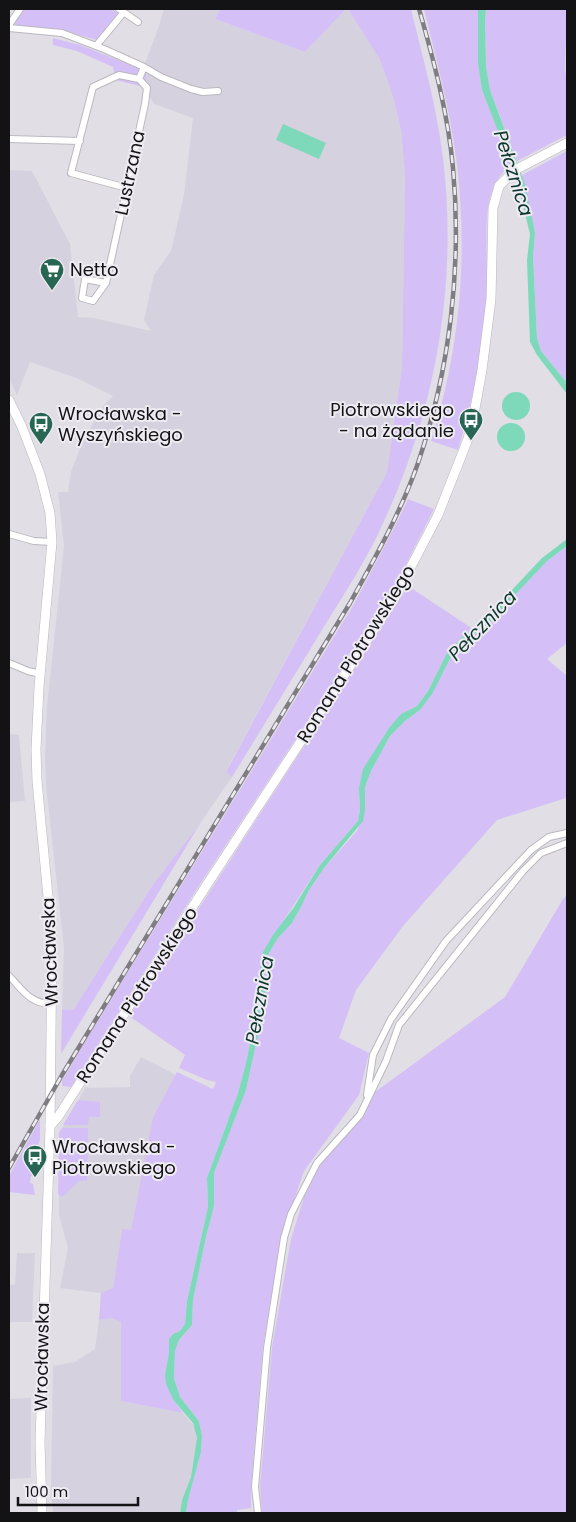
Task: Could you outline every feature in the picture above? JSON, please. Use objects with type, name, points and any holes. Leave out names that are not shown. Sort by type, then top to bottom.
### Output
[{"type":"street","points":[[20,9],[9,26],[62,33],[96,46],[191,89],[204,92],[218,91]]},
{"type":"street","points":[[96,46],[122,10],[138,22]]},
{"type":"street","name":"Lustrzana","points":[[106,283],[147,88],[140,79],[144,67]]},
{"type":"street","points":[[127,188],[71,173],[94,87],[119,75],[140,79]]},
{"type":"street","points":[[9,139],[80,141]]},
{"type":"street","name":"Romana Piotrowskiego","points":[[50,1126],[74,1093],[394,599],[438,515],[468,439],[482,370],[491,299],[493,208],[499,186],[506,178],[526,163],[567,143]]},
{"type":"street","name":"Wrocławska","points":[[9,400],[22,427],[40,474],[48,506],[52,542],[40,674],[36,761],[51,922],[52,1004],[40,1442],[42,1513]]},
{"type":"street","points":[[9,534],[34,541],[52,542]]},
{"type":"street","points":[[9,663],[40,674]]},
{"type":"street","points":[[366,1102],[373,1055],[391,1019],[446,941],[531,850],[549,838],[567,832]]},
{"type":"street","points":[[258,1513],[255,1487],[267,1348],[284,1238],[291,1214],[317,1163],[360,1115],[386,1061],[399,1025],[410,1010],[523,870],[541,853],[567,843]]},
{"type":"street","points":[[9,976],[31,999],[43,1004],[52,1004]]},
{"type":"street","name":"Romana Piotrowskiego","points":[[50,1103],[66,1100],[74,1093]]},
{"type":"shaded area","points":[[24,9],[112,9],[118,13],[97,40],[62,30],[18,27],[15,24],[15,20]]},
{"type":"shaded area","points":[[164,9],[220,9],[215,19],[305,52],[348,9],[380,60],[393,97],[401,130],[405,175],[402,367],[387,472],[226,771],[232,777],[201,822],[152,886],[73,1010],[62,1009],[64,948],[46,785],[45,755],[47,707],[64,546],[58,492],[68,492],[71,472],[83,441],[104,405],[113,396],[77,378],[30,362],[17,395],[9,378],[9,170],[32,171],[70,244],[78,317],[94,318],[151,331],[144,320],[154,275],[171,251],[184,195],[193,118],[154,104],[144,87],[147,73],[145,63]]},
{"type":"shaded area","points":[[220,9],[346,9],[305,52],[215,19]]},
{"type":"shaded area","points":[[348,9],[411,9],[437,121],[443,158],[447,205],[445,298],[439,344],[417,434],[402,478],[378,534],[349,587],[232,777],[226,772],[387,472],[402,367],[405,175],[401,130],[393,97],[380,60]]},
{"type":"shaded area","points":[[424,9],[478,9],[478,64],[482,90],[511,165],[495,184],[488,208],[486,231],[487,299],[483,338],[473,394],[458,450],[431,441],[440,412],[453,351],[460,290],[462,229],[458,177],[450,119]]},
{"type":"shaded area","points":[[486,9],[567,9],[565,69],[567,81],[567,135],[517,161],[490,90],[486,66]]},
{"type":"shaded area","points":[[53,38],[80,45],[147,72],[144,87],[115,80],[113,67],[77,51],[53,45]]},
{"type":"shaded area","points":[[567,151],[567,383],[541,351],[537,338],[533,257],[535,233],[522,175]]},
{"type":"shaded area","points":[[408,499],[434,509],[390,596],[202,881],[71,1087],[62,1086],[62,1081],[77,1055],[354,604]]},
{"type":"shaded area","points":[[567,546],[567,643],[547,659],[567,676],[567,799],[497,820],[403,926],[356,990],[339,1038],[369,1053],[359,1095],[304,1171],[281,1238],[263,1346],[251,1486],[251,1508],[237,1510],[237,1513],[186,1513],[201,1452],[202,1436],[199,1421],[180,1397],[174,1378],[175,1351],[179,1340],[192,1325],[193,1300],[214,1206],[214,1173],[246,1090],[266,998],[264,967],[269,953],[278,938],[292,923],[309,890],[324,868],[357,831],[365,810],[365,787],[371,771],[390,736],[405,721],[420,710],[451,657],[463,642],[487,625],[547,561]]},
{"type":"shaded area","points":[[408,586],[473,629],[460,639],[446,655],[428,691],[417,706],[401,714],[384,735],[359,788],[360,810],[358,821],[320,865],[263,952],[258,979],[260,998],[245,1067],[238,1093],[207,1178],[208,1207],[187,1301],[185,1324],[180,1331],[173,1334],[169,1339],[169,1353],[165,1374],[174,1401],[183,1413],[121,1401],[121,1322],[111,1318],[99,1320],[101,1293],[113,1288],[122,1229],[131,1230],[153,1117],[177,1072],[213,1089],[216,1082],[179,1068],[185,1055],[129,1016]]},
{"type":"shaded area","points":[[9,734],[19,735],[25,801],[9,802]]},
{"type":"shaded area","points":[[201,822],[61,1054],[62,1009],[73,1010],[152,886]]},
{"type":"shaded area","points":[[567,895],[567,1513],[262,1513],[260,1486],[272,1347],[291,1239],[311,1175],[371,1095],[505,997]]},
{"type":"shaded area","points":[[141,1057],[176,1075],[153,1117],[131,1231],[122,1229],[113,1289],[101,1293],[60,1288],[68,1248],[59,1215],[59,1133],[86,1087],[130,1087],[130,1076]]},
{"type":"shaded area","points":[[78,1100],[100,1102],[100,1117],[89,1117],[88,1125],[63,1125]]},
{"type":"shaded area","points":[[40,1119],[40,1139],[34,1161],[34,1175],[31,1176],[30,1183],[33,1184],[35,1195],[9,1192],[9,1176]]},
{"type":"shaded area","points":[[62,1128],[88,1128],[87,1180],[79,1181],[63,1196],[60,1196],[58,1194],[59,1133]]},
{"type":"shaded area","points":[[17,1253],[35,1253],[32,1322],[9,1322],[9,1285],[15,1285]]},
{"type":"shaded area","points":[[111,1318],[121,1322],[121,1401],[183,1413],[194,1426],[197,1438],[191,1477],[182,1500],[180,1513],[53,1513],[51,1487],[53,1366],[75,1362],[95,1349],[99,1320]]},
{"type":"shaded area","points":[[31,1398],[31,1478],[9,1479],[9,1399]]},
{"type":"water","name":"Pełcznica","points":[[478,9],[486,9],[486,66],[490,90],[525,184],[535,233],[533,257],[537,338],[541,351],[567,383],[567,394],[537,355],[530,342],[527,260],[530,234],[517,181],[482,90],[478,64]]},
{"type":"water","points":[[283,124],[326,143],[319,159],[276,140]]},
{"type":"water","points":[[516,392],[526,396],[530,406],[526,416],[516,420],[506,416],[502,406],[506,396]]},
{"type":"water","points":[[511,423],[521,427],[525,437],[521,447],[511,451],[501,447],[497,437],[501,427]]},
{"type":"water","name":"Pełcznica","points":[[567,539],[567,546],[547,561],[487,625],[463,642],[451,657],[432,694],[420,710],[405,721],[390,736],[371,771],[365,787],[363,821],[324,868],[309,890],[292,923],[278,938],[269,953],[264,967],[266,998],[246,1090],[214,1173],[214,1206],[193,1300],[192,1325],[179,1340],[175,1351],[174,1378],[180,1397],[199,1421],[202,1436],[201,1452],[186,1513],[180,1513],[182,1500],[191,1477],[197,1438],[193,1423],[174,1401],[166,1384],[165,1374],[169,1353],[169,1339],[173,1334],[180,1331],[185,1324],[187,1301],[208,1207],[207,1178],[238,1093],[245,1067],[260,998],[258,979],[263,952],[320,865],[358,821],[360,810],[359,788],[363,769],[389,728],[401,714],[417,706],[428,691],[446,655],[460,639],[482,622],[542,558]]},
{"type":"railway","points":[[9,1168],[62,1075],[350,603],[396,517],[418,463],[429,427],[446,354],[451,317],[456,243],[453,168],[448,128],[435,68],[419,9]]},
{"type":"place","name":"Netto","points":[[52,291]]},
{"type":"place","name":"Piotrowskiego - na żądanie","points":[[471,441]]},
{"type":"place","name":"Wrocławska - Wyszyńskiego","points":[[41,445]]},
{"type":"place","name":"Wrocławska - Piotrowskiego","points":[[35,1178]]}]
